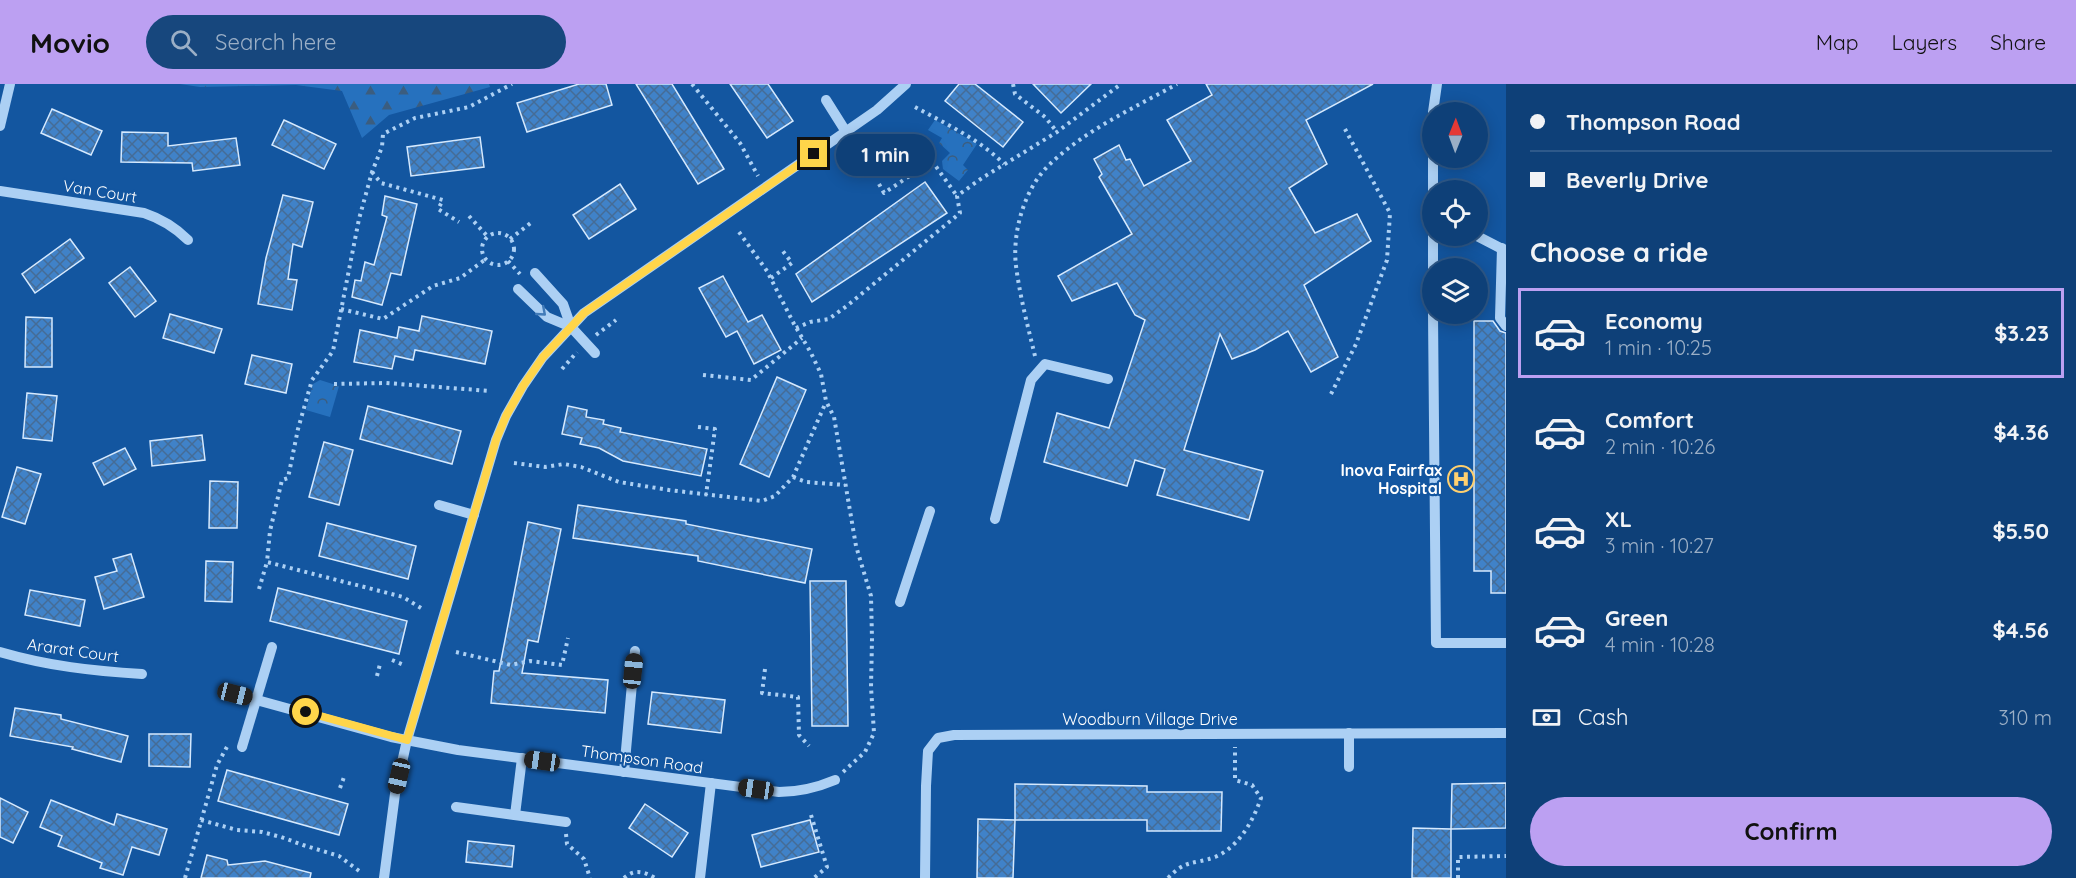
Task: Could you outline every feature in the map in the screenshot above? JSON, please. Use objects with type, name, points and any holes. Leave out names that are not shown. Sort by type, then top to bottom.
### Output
[{"type":"street","points":[[0,126],[10,84]]},
{"type":"street","points":[[384,878],[395,794],[407,740],[496,440],[523,386],[543,357],[584,313],[877,110],[906,84]]},
{"type":"street","points":[[1434,102],[1437,84]]},
{"type":"street","points":[[826,100],[865,162]]},
{"type":"street","name":"Van Court","points":[[0,191],[144,213],[163,219],[188,240]]},
{"type":"street","points":[[1488,242],[1504,250],[1500,318],[1506,326]]},
{"type":"street","points":[[531,277],[563,304],[571,327],[595,353]]},
{"type":"street","points":[[518,289],[548,317],[571,327]]},
{"type":"street","points":[[1433,324],[1436,643],[1506,643]]},
{"type":"street","points":[[1035,357],[1045,364],[1108,380]]},
{"type":"street","points":[[994,519],[1031,380],[1045,364]]},
{"type":"street","points":[[439,505],[474,515]]},
{"type":"street","points":[[900,602],[930,510]]},
{"type":"street","points":[[242,747],[272,647]]},
{"type":"street","points":[[624,772],[635,651]]},
{"type":"street","name":"Ararat Court","points":[[0,652],[35,663],[142,674]]},
{"type":"street","name":"Thompson Road","points":[[235,694],[407,740],[522,758],[778,792],[798,792],[835,780]]},
{"type":"street","points":[[1349,767],[1350,733]]},
{"type":"street","name":"Woodburn Village Drive","points":[[925,878],[928,751],[938,738],[954,735],[1506,733]]},
{"type":"street","points":[[515,815],[522,758]]},
{"type":"street","points":[[700,878],[711,783]]},
{"type":"street","points":[[456,807],[566,822]]},
{"type":"path","points":[[259,589],[267,562],[270,531],[282,480],[288,478],[298,429],[312,380],[333,351],[358,219],[382,147],[383,134],[415,118],[469,107],[512,84]]},
{"type":"path","points":[[692,84],[740,143],[766,188]]},
{"type":"path","points":[[1013,84],[1015,94],[1045,117],[1057,132]]},
{"type":"path","points":[[957,196],[1057,132],[1121,84]]},
{"type":"path","points":[[1035,357],[1016,265],[1017,226],[1031,190],[1048,166],[1091,133],[1177,84]]},
{"type":"path","points":[[915,107],[969,137],[992,152],[1004,164]]},
{"type":"path","points":[[1331,394],[1356,344],[1387,260],[1390,213],[1345,129]]},
{"type":"path","points":[[796,328],[810,322],[829,319],[960,213],[957,196],[932,161],[884,193],[879,184]]},
{"type":"path","points":[[372,172],[381,183],[443,200],[438,209],[459,222]]},
{"type":"path","points":[[469,216],[488,237]]},
{"type":"path","points":[[510,239],[532,222]]},
{"type":"path","points":[[740,232],[771,278],[821,375],[826,401],[834,417],[856,546],[871,596],[871,687],[874,733],[865,752],[835,780]]},
{"type":"path","points":[[497,233],[510,239],[514,247],[508,261],[498,265],[486,259],[482,248],[488,237],[497,233]]},
{"type":"path","points":[[771,278],[792,263],[782,250]]},
{"type":"path","points":[[341,309],[383,319],[433,286],[460,278],[486,259]]},
{"type":"path","points":[[508,261],[531,277]]},
{"type":"path","points":[[703,375],[751,380],[802,338]]},
{"type":"path","points":[[334,384],[386,382],[490,391]]},
{"type":"path","points":[[514,463],[545,467],[564,464],[581,467],[619,482],[762,501],[775,496],[793,477],[826,401]]},
{"type":"path","points":[[698,427],[715,429],[705,495]]},
{"type":"path","points":[[793,477],[806,482],[845,485]]},
{"type":"path","points":[[267,562],[402,597],[421,608]]},
{"type":"path","points":[[456,652],[511,665],[531,661],[562,664],[568,638]]},
{"type":"path","points":[[392,660],[404,664]]},
{"type":"path","points":[[377,676],[380,664]]},
{"type":"path","points":[[765,669],[762,693],[798,697],[799,735],[809,746]]},
{"type":"path","points":[[1168,878],[1179,867],[1216,856],[1237,843],[1256,811],[1261,798],[1251,785],[1235,780],[1236,734]]},
{"type":"path","points":[[185,878],[218,765],[229,743]]},
{"type":"path","points":[[340,788],[344,777]]},
{"type":"path","points":[[811,815],[827,867],[814,878]]},
{"type":"path","points":[[201,820],[237,830],[262,832],[339,856],[362,873]]},
{"type":"path","points":[[566,822],[567,844],[585,859],[590,878]]},
{"type":"path","points":[[1458,878],[1458,857],[1506,856]]},
{"type":"path","points":[[624,878],[630,872],[640,871],[655,878]]},
{"type":"green space","points":[[180,84],[489,84],[490,87],[389,115],[362,138],[342,91],[296,85],[200,87]]},
{"type":"green space","points":[[935,120],[977,144],[963,165],[968,170],[959,181],[943,169],[942,161],[950,153],[939,143],[942,138],[928,130]]},
{"type":"green space","points":[[320,380],[339,386],[330,417],[306,410],[313,384]]},
{"type":"building","points":[[579,84],[606,84],[612,105],[527,132],[517,103]]},
{"type":"building","points":[[636,84],[672,84],[724,169],[698,184]]},
{"type":"building","points":[[730,84],[768,84],[793,121],[767,138]]},
{"type":"building","points":[[959,84],[975,84],[1023,122],[1003,147],[945,101]]},
{"type":"building","points":[[1033,84],[1091,84],[1061,113]]},
{"type":"building","points":[[1206,84],[1373,84],[1306,120],[1327,164],[1289,188],[1315,233],[1357,214],[1371,241],[1304,285],[1338,357],[1311,372],[1288,331],[1255,350],[1232,359],[1220,334],[1184,450],[1263,471],[1249,520],[1157,495],[1165,469],[1135,460],[1127,486],[1044,462],[1057,413],[1109,428],[1145,320],[1135,315],[1117,283],[1072,301],[1058,276],[1132,234],[1099,177],[1102,174],[1094,159],[1119,145],[1126,160],[1130,159],[1144,186],[1191,161],[1167,120],[1212,95]]},
{"type":"building","points":[[52,109],[102,131],[91,155],[41,133]]},
{"type":"building","points":[[284,120],[336,144],[324,169],[272,145]]},
{"type":"building","points":[[122,132],[168,133],[168,146],[236,138],[240,165],[193,171],[192,163],[121,162]]},
{"type":"building","points":[[480,137],[484,167],[411,176],[407,147]]},
{"type":"building","points":[[925,182],[947,213],[812,302],[796,274]]},
{"type":"building","points":[[620,184],[636,209],[589,239],[573,215]]},
{"type":"building","points":[[283,195],[313,202],[302,247],[293,244],[288,279],[297,280],[292,310],[258,304],[266,258]]},
{"type":"building","points":[[385,196],[417,204],[401,275],[391,273],[382,305],[352,297],[355,280],[361,281],[365,262],[374,265],[387,217],[382,215]]},
{"type":"building","points":[[70,239],[84,258],[35,293],[22,274]]},
{"type":"building","points":[[130,267],[156,301],[135,317],[109,283]]},
{"type":"building","points":[[723,276],[748,322],[762,315],[781,350],[754,364],[737,331],[726,337],[699,288]]},
{"type":"building","points":[[170,314],[222,329],[214,353],[163,338]]},
{"type":"building","points":[[422,316],[492,331],[485,364],[415,350],[413,360],[395,356],[392,369],[354,362],[360,330],[397,338],[399,327],[419,331]]},
{"type":"building","points":[[26,317],[52,318],[52,367],[25,367]]},
{"type":"building","points":[[1488,321],[1493,321],[1500,331],[1506,333],[1506,593],[1491,593],[1491,571],[1474,571],[1474,324],[1488,324]]},
{"type":"building","points":[[252,355],[292,364],[286,393],[245,384]]},
{"type":"building","points":[[777,377],[806,390],[769,477],[740,464]]},
{"type":"building","points":[[27,393],[57,396],[52,441],[23,438]]},
{"type":"building","points":[[368,406],[461,431],[452,464],[360,439]]},
{"type":"building","points":[[568,406],[587,410],[586,417],[604,420],[603,424],[621,428],[620,432],[707,449],[701,476],[623,461],[599,448],[580,444],[582,438],[562,434]]},
{"type":"building","points":[[202,435],[205,460],[152,466],[150,441]]},
{"type":"building","points":[[324,442],[353,450],[339,505],[309,497]]},
{"type":"building","points":[[125,448],[136,469],[104,485],[93,463]]},
{"type":"building","points":[[17,467],[41,474],[25,524],[2,517]]},
{"type":"building","points":[[210,481],[238,482],[237,528],[209,528]]},
{"type":"building","points":[[578,505],[686,521],[686,524],[812,549],[805,583],[698,561],[698,556],[573,538]]},
{"type":"building","points":[[528,522],[561,529],[538,642],[528,640],[522,673],[608,680],[605,713],[491,703],[494,671],[499,671]]},
{"type":"building","points":[[327,523],[416,546],[408,579],[319,556]]},
{"type":"building","points":[[131,554],[144,597],[104,609],[95,577],[117,571],[113,559]]},
{"type":"building","points":[[206,561],[233,562],[232,602],[205,601]]},
{"type":"building","points":[[810,581],[846,581],[848,726],[812,726]]},
{"type":"building","points":[[278,588],[407,621],[399,654],[270,621]]},
{"type":"building","points":[[30,590],[85,600],[80,626],[25,615]]},
{"type":"building","points":[[652,692],[725,700],[721,733],[648,724]]},
{"type":"building","points":[[15,708],[61,715],[61,719],[128,736],[121,762],[72,749],[73,747],[10,736]]},
{"type":"building","points":[[149,734],[191,734],[190,767],[149,766]]},
{"type":"building","points":[[227,770],[348,804],[339,835],[218,801]]},
{"type":"building","points":[[1506,783],[1506,828],[1451,829],[1452,784]]},
{"type":"building","points":[[1015,784],[1147,786],[1147,792],[1222,792],[1221,831],[1147,831],[1147,820],[1015,820]]},
{"type":"building","points":[[0,798],[28,812],[13,843],[0,837]]},
{"type":"building","points":[[51,800],[114,825],[117,814],[167,829],[159,855],[132,847],[123,875],[100,868],[102,863],[58,846],[62,836],[40,827]]},
{"type":"building","points":[[645,804],[688,833],[672,857],[629,828]]},
{"type":"building","points":[[978,819],[1015,820],[1013,878],[977,878]]},
{"type":"building","points":[[810,820],[819,852],[761,867],[752,835]]},
{"type":"building","points":[[1413,828],[1451,829],[1451,878],[1412,878]]},
{"type":"building","points":[[468,841],[514,846],[512,867],[466,862]]},
{"type":"building","points":[[207,855],[227,860],[228,865],[265,861],[311,873],[310,878],[201,878]]},
{"type":"place","name":"Inova Fairfax Hospital","points":[[1461,479]]},
{"type":"route","points":[[306,712],[407,740],[496,440],[506,416],[543,357],[584,313],[814,154]]}]
